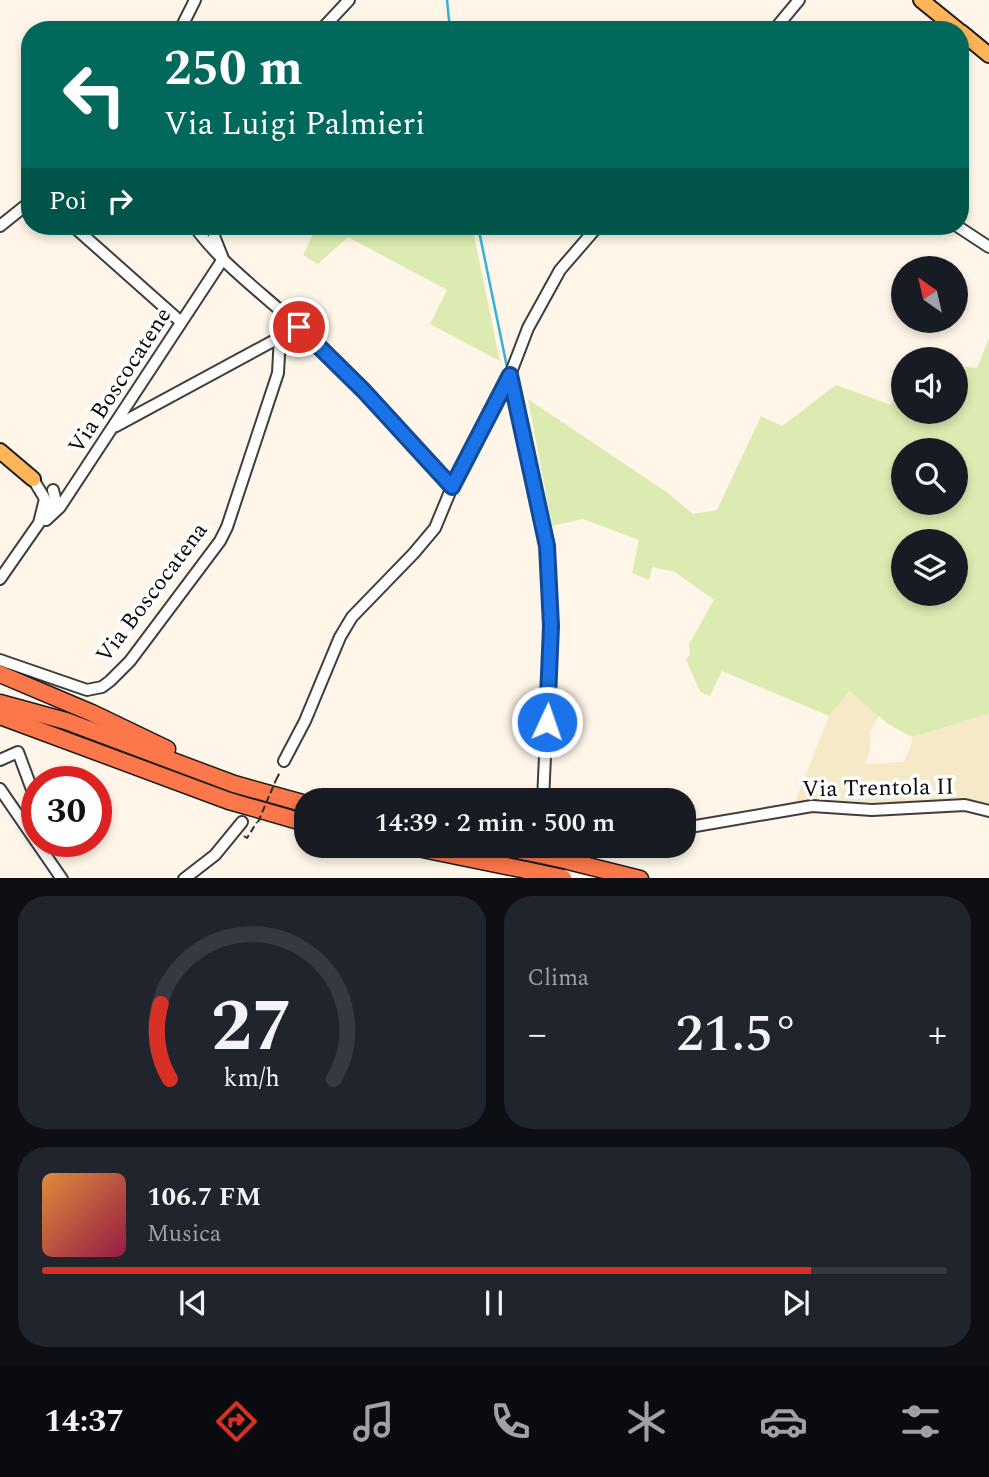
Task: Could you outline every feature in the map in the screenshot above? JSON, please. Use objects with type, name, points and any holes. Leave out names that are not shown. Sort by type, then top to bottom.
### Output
[{"type":"highway","points":[[0,674],[210,768],[234,784]]},
{"type":"highway","points":[[0,703],[66,721],[234,784],[294,801]]},
{"type":"highway","points":[[0,716],[229,801],[294,820]]},
{"type":"highway","points":[[467,858],[564,878]]},
{"type":"highway","points":[[558,858],[640,878]]},
{"type":"main road","points":[[921,0],[947,21]]},
{"type":"main road","points":[[969,39],[989,55]]},
{"type":"main road","points":[[0,451],[33,480]]},
{"type":"street","points":[[184,21],[195,0]]},
{"type":"street","points":[[329,21],[349,0]]},
{"type":"street","points":[[782,21],[799,0]]},
{"type":"street","points":[[0,226],[21,209]]},
{"type":"street","points":[[969,234],[989,247]]},
{"type":"street","points":[[83,235],[181,322]]},
{"type":"street","points":[[200,235],[209,247],[299,327],[364,391],[452,487]]},
{"type":"street","points":[[214,235],[223,259]]},
{"type":"street","points":[[284,761],[305,721],[340,637],[352,617],[435,528],[452,487],[510,375],[527,328],[560,270],[590,235]]},
{"type":"street","name":"Via Boscocatene","points":[[0,579],[77,481],[223,259]]},
{"type":"street","points":[[114,427],[299,327]]},
{"type":"street","name":"Via Boscocatena","points":[[0,660],[88,690],[102,687],[130,661],[212,553],[227,527],[278,373],[280,336]]},
{"type":"street","points":[[510,375],[547,546],[551,626],[544,788]]},
{"type":"street","points":[[33,480],[53,490],[77,481]]},
{"type":"street","points":[[33,480],[45,499],[43,522]]},
{"type":"street","points":[[53,490],[57,507]]},
{"type":"street","name":"Via Boscocatene","points":[[0,587],[43,522]]},
{"type":"street","points":[[0,760],[18,752],[23,766]]},
{"type":"street","points":[[0,789],[21,814]]},
{"type":"street","name":"Via Trentola II","points":[[696,826],[812,806],[872,810],[965,805],[989,811]]},
{"type":"street","points":[[184,878],[215,855],[242,822]]},
{"type":"street","points":[[50,857],[62,878]]},
{"type":"street","points":[[538,858],[545,878]]},
{"type":"path","points":[[258,821],[276,780]]},
{"type":"shaded area","points":[[849,691],[879,716],[870,732],[870,750],[865,764],[904,762],[912,737],[989,712],[989,806],[813,801],[794,804],[829,716]]},
{"type":"green space","points":[[313,235],[474,235],[500,361],[430,324],[447,290],[348,237],[318,264],[303,255]]},
{"type":"green space","points":[[989,338],[987,714],[912,737],[888,724],[849,691],[829,716],[722,671],[710,696],[700,692],[686,659],[690,655],[689,644],[714,600],[675,572],[652,567],[649,580],[632,573],[639,540],[583,519],[552,526],[528,399],[668,493],[693,514],[717,510],[761,416],[782,426],[836,385],[891,405],[891,424],[968,424],[968,367],[977,368]]},
{"type":"waterway","points":[[447,0],[449,21]]},
{"type":"waterway","points":[[480,235],[507,367]]},
{"type":"route","points":[[299,327],[364,391],[452,487],[510,375],[547,546],[551,626],[547,722]]}]
